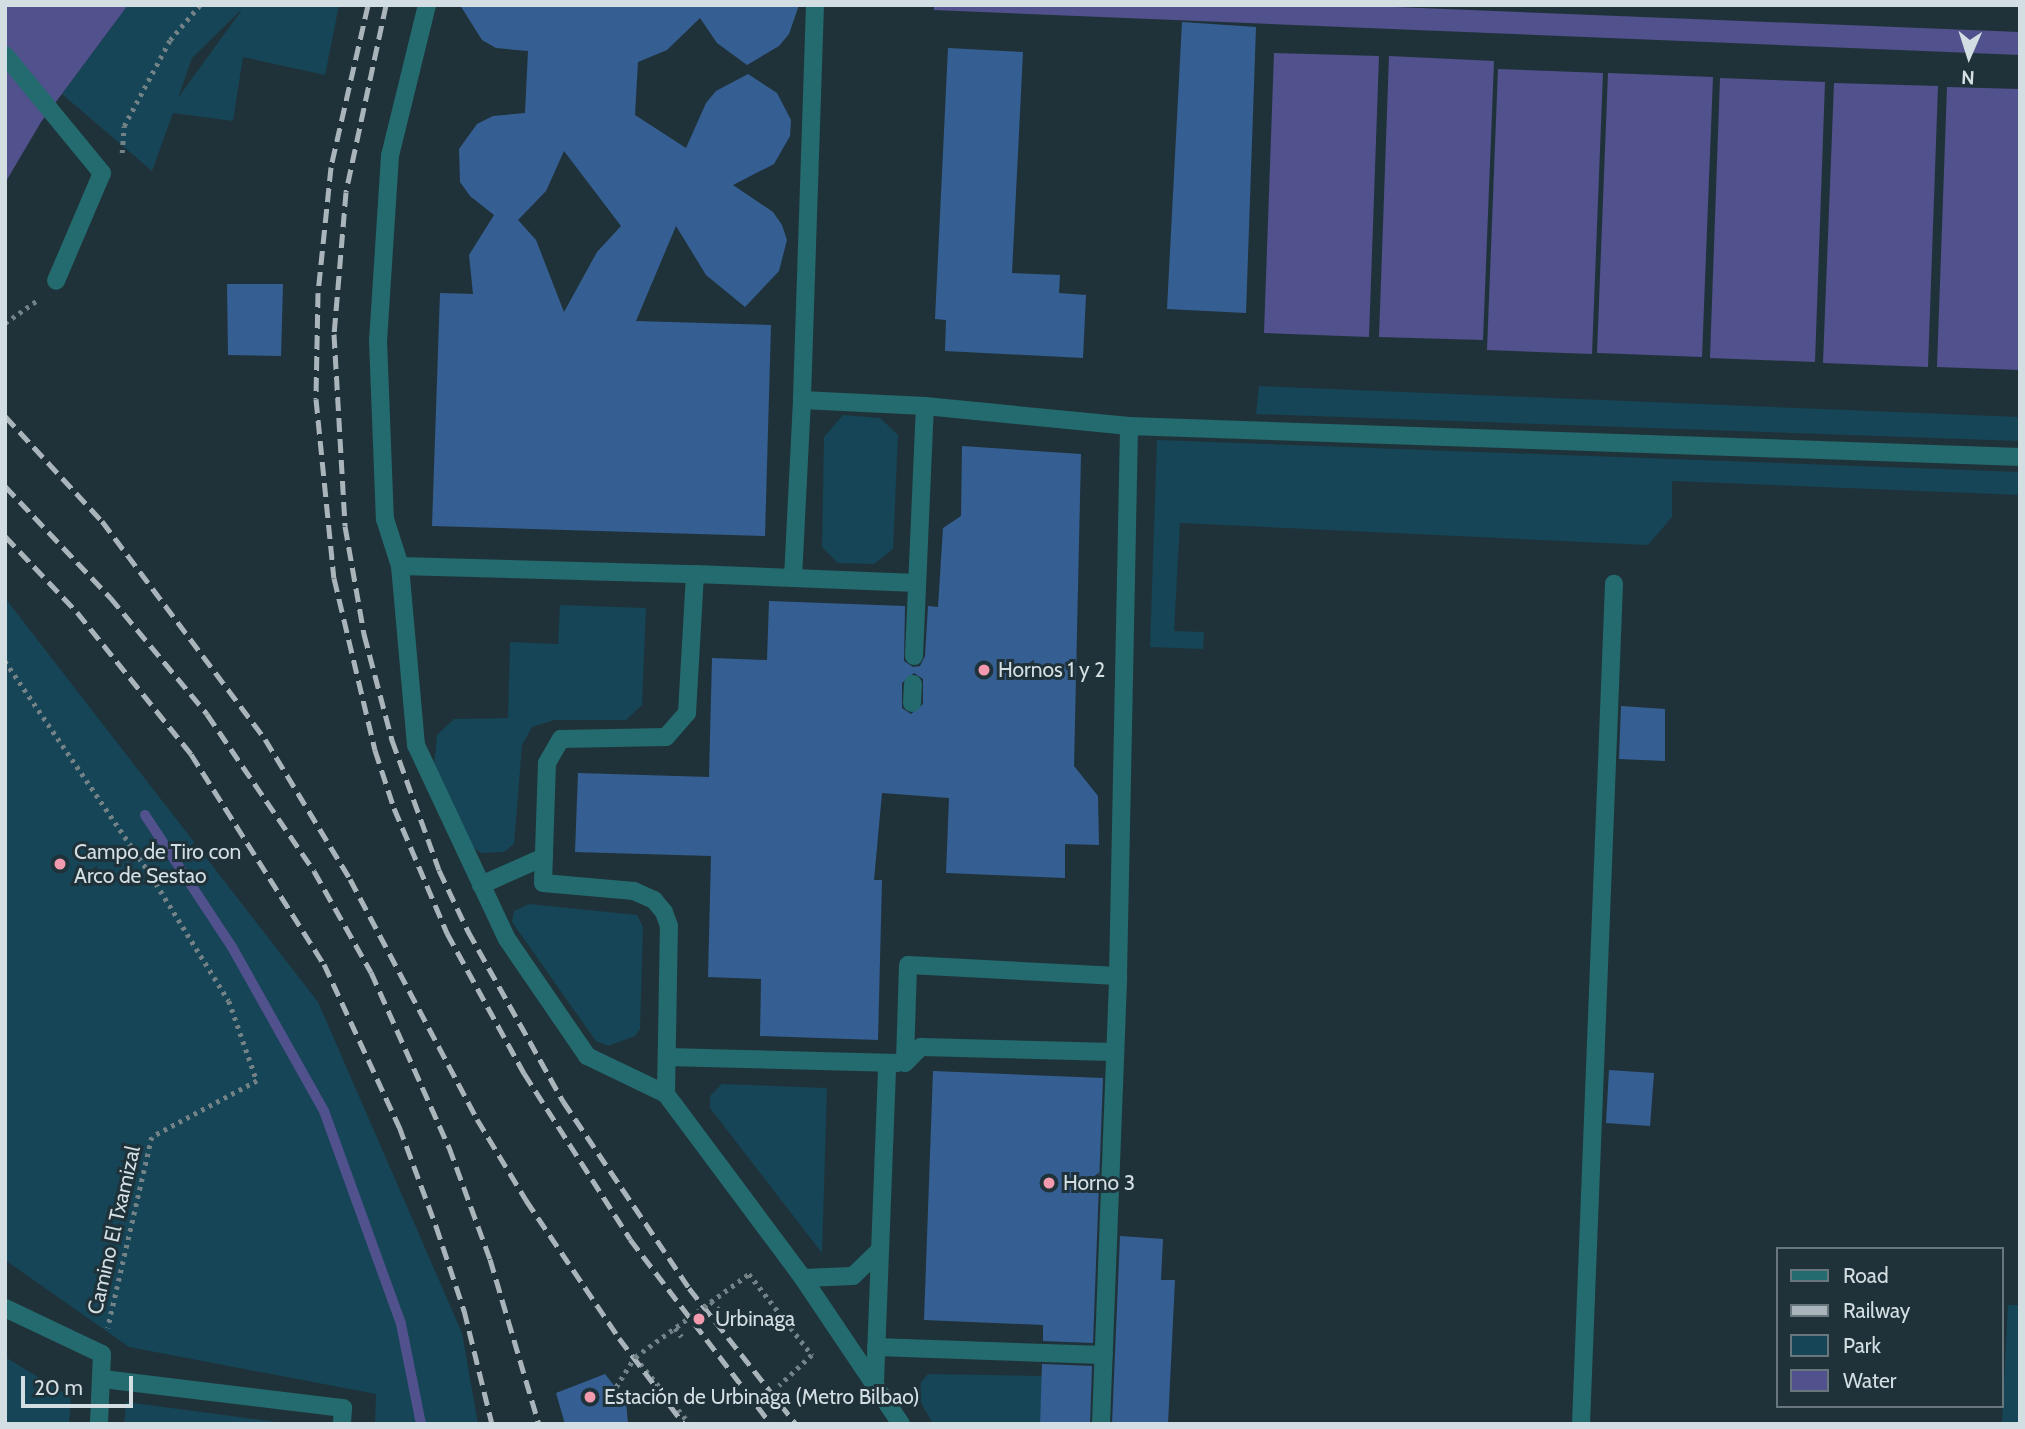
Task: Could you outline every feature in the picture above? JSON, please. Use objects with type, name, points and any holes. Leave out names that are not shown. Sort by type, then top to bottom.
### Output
[{"type":"street","points":[[427,5],[390,156],[378,340],[385,519],[400,566],[416,745],[507,939],[587,1056],[666,1094],[803,1278],[901,1424]]},
{"type":"street","points":[[793,578],[802,400],[815,5]]},
{"type":"street","points":[[5,55],[102,173],[56,281]]},
{"type":"street","points":[[802,400],[926,406],[1129,426],[2020,457]]},
{"type":"street","points":[[914,656],[926,406]]},
{"type":"street","points":[[1101,1424],[1113,1052],[1118,976],[1129,426]]},
{"type":"street","points":[[400,566],[917,583]]},
{"type":"street","points":[[666,1094],[669,926],[664,912],[654,900],[634,891],[543,883],[547,763],[561,739],[666,737],[687,713],[695,574]]},
{"type":"street","points":[[1581,1424],[1614,584]]},
{"type":"street","points":[[912,703],[913,684]]},
{"type":"street","points":[[481,885],[544,857]]},
{"type":"street","points":[[905,1063],[908,965],[1118,976]]},
{"type":"street","points":[[667,1058],[905,1063],[921,1047],[1113,1052]]},
{"type":"street","points":[[875,1382],[887,1063]]},
{"type":"street","points":[[803,1278],[853,1276],[879,1251]]},
{"type":"street","points":[[5,1308],[102,1354],[99,1424]]},
{"type":"street","points":[[876,1347],[1104,1355]]},
{"type":"street","points":[[103,1379],[343,1408],[342,1424]]},
{"type":"path","points":[[5,323],[56,281]]},
{"type":"path","name":"Camino El Txamizal","points":[[5,661],[146,869],[229,1002],[257,1082],[152,1137],[102,1354]]},
{"type":"path","points":[[616,1387],[635,1357],[748,1274],[813,1355],[779,1386]]},
{"type":"path","points":[[711,1301],[722,1313]]},
{"type":"path","points":[[675,1328],[682,1337]]},
{"type":"path","points":[[635,1357],[690,1424]]},
{"type":"green space","points":[[128,5],[339,5],[325,75],[243,57],[233,121],[173,113],[152,171],[62,94]],"holes":[[[241,11],[178,98],[192,58]]]},
{"type":"green space","points":[[1259,386],[2020,417],[2020,441],[1256,414]]},
{"type":"green space","points":[[843,415],[880,418],[898,435],[893,549],[874,564],[838,563],[822,547],[824,437]]},
{"type":"green space","points":[[1157,440],[2020,472],[2020,495],[1672,481],[1672,517],[1648,545],[1180,523],[1174,631],[1204,632],[1203,649],[1150,647]]},
{"type":"green space","points":[[5,598],[318,1002],[462,1333],[478,1424],[375,1424],[376,1394],[129,1347],[5,1260]]},
{"type":"green space","points":[[560,605],[646,608],[642,705],[626,720],[554,720],[532,727],[522,745],[514,844],[504,852],[481,853],[472,847],[434,767],[437,735],[454,719],[508,718],[510,642],[558,644]]},
{"type":"green space","points":[[529,904],[637,915],[643,927],[640,1029],[635,1036],[608,1046],[596,1041],[512,922],[514,911]]},
{"type":"green space","points":[[722,1084],[827,1088],[822,1253],[710,1108],[710,1096]]},
{"type":"green space","points":[[2008,1305],[2020,1305],[2020,1424],[2002,1424]]},
{"type":"green space","points":[[5,1357],[71,1397],[69,1424],[5,1424]]},
{"type":"green space","points":[[928,1374],[1042,1376],[1040,1424],[933,1424],[920,1401],[921,1382]]},
{"type":"green space","points":[[126,1402],[291,1424],[124,1424]]},
{"type":"water","points":[[5,5],[128,5],[41,122],[5,183]]},
{"type":"water","points":[[934,5],[1346,5],[2020,32],[2020,55],[934,10]]},
{"type":"water","points":[[1274,53],[1379,56],[1369,337],[1264,333]]},
{"type":"water","points":[[1389,56],[1494,61],[1483,340],[1379,337]]},
{"type":"water","points":[[1498,69],[1603,73],[1592,354],[1487,350]]},
{"type":"water","points":[[1608,73],[1713,77],[1702,357],[1597,353]]},
{"type":"water","points":[[1720,78],[1825,82],[1815,362],[1710,358]]},
{"type":"water","points":[[1834,83],[1938,86],[1928,367],[1823,363]]},
{"type":"water","points":[[1947,87],[2020,89],[2020,370],[1937,367]]},
{"type":"building","points":[[460,5],[799,5],[789,34],[779,46],[747,65],[717,43],[700,18],[667,50],[638,62],[635,115],[686,148],[706,103],[716,91],[748,74],[777,93],[791,120],[790,136],[774,164],[733,185],[773,212],[782,225],[787,240],[779,271],[745,307],[706,275],[676,226],[636,321],[771,325],[765,536],[432,526],[440,293],[473,294],[469,255],[494,215],[470,196],[460,182],[459,149],[477,124],[493,116],[525,113],[528,51],[496,48],[482,40]],"holes":[[[564,151],[621,226],[597,252],[564,312],[536,240],[518,220],[546,191]]]},
{"type":"building","points":[[1182,22],[1256,27],[1246,313],[1167,309]]},
{"type":"building","points":[[948,48],[1023,52],[1012,273],[1060,275],[1059,293],[1086,295],[1083,358],[945,351],[946,320],[935,319]]},
{"type":"building","points":[[227,284],[283,284],[281,356],[228,355]]},
{"type":"building","points":[[962,446],[1081,454],[1074,766],[1098,796],[1099,845],[1065,844],[1065,878],[946,873],[949,798],[882,793],[874,880],[882,880],[878,1040],[760,1036],[761,979],[708,977],[711,856],[575,852],[578,773],[709,777],[712,658],[767,660],[769,601],[905,606],[904,661],[913,667],[920,666],[925,656],[928,606],[938,607],[943,528],[961,516]],"holes":[[[914,673],[923,679],[923,704],[911,714],[902,708],[902,683]]]},
{"type":"building","points":[[1621,706],[1665,709],[1665,761],[1619,759]]},
{"type":"building","points":[[1609,1070],[1654,1073],[1650,1126],[1606,1123]]},
{"type":"building","points":[[933,1071],[1103,1078],[1093,1343],[1043,1341],[1043,1325],[924,1320]]},
{"type":"building","points":[[1120,1236],[1163,1239],[1161,1280],[1175,1280],[1168,1424],[1112,1424]]},
{"type":"building","points":[[1042,1364],[1092,1366],[1090,1424],[1040,1424]]},
{"type":"building","name":"Estación de Urbinaga (Metro Bilbao)","points":[[605,1374],[626,1401],[628,1424],[565,1424],[556,1393]]},
{"type":"waterway","points":[[145,815],[232,947],[324,1111],[401,1324],[421,1424]]},
{"type":"railway","points":[[368,5],[331,167],[318,293],[316,399],[334,578],[375,750],[394,808],[447,933],[524,1073],[630,1239],[771,1424]]},
{"type":"railway","points":[[386,5],[346,192],[334,334],[345,526],[364,634],[392,740],[439,870],[468,931],[563,1101],[689,1288],[796,1424]]},
{"type":"railway","points":[[5,416],[102,521],[265,739],[350,879],[477,1119],[526,1200],[619,1338],[684,1424]]},
{"type":"railway","points":[[5,486],[110,597],[207,714],[314,871],[371,972],[449,1147],[490,1259],[539,1424]]},
{"type":"railway","points":[[5,536],[77,612],[191,754],[324,964],[399,1126],[436,1226],[464,1310],[492,1424]]},
{"type":"place","name":"Hornos 1 y 2","points":[[984,670]]},
{"type":"place","name":"Campo de Tiro con Arco de Sestao","points":[[60,864]]},
{"type":"place","name":"Horno 3","points":[[1049,1183]]},
{"type":"place","name":"Urbinaga","points":[[699,1319]]},
{"type":"place","name":"Estación de Urbinaga (Metro Bilbao)","points":[[590,1397]]}]
